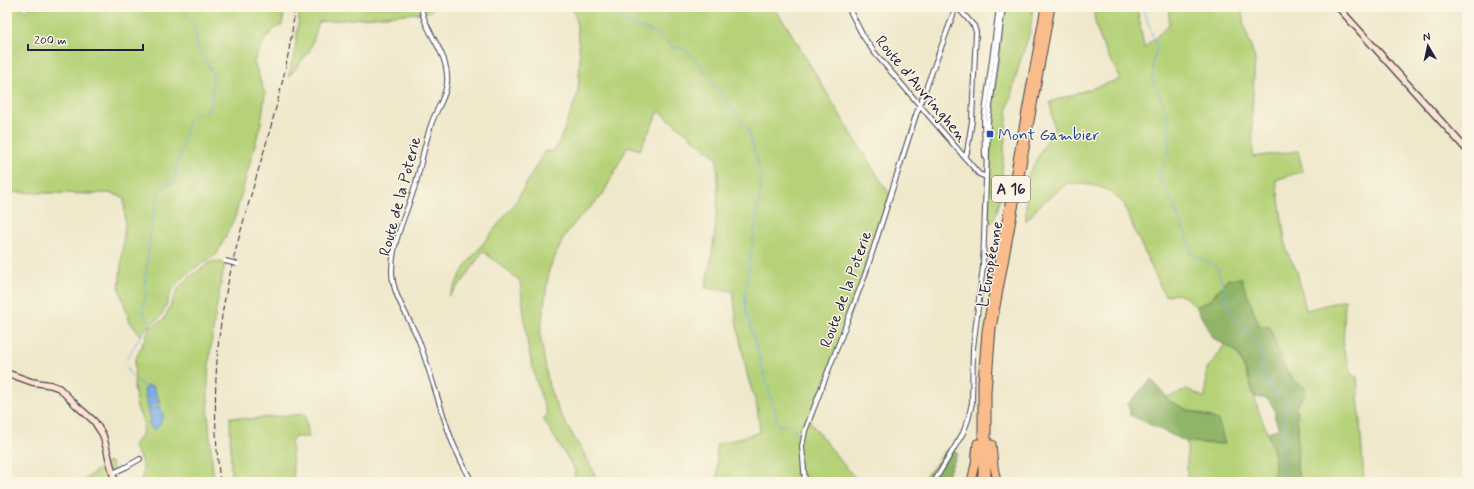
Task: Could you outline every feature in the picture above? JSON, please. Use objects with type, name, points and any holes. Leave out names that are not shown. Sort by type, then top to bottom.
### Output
[{"type":"highway","name":"L'Européenne","points":[[982,482],[982,372],[985,338],[990,303],[1045,7]]},
{"type":"highway","name":"L'Européenne","points":[[987,482],[988,366],[994,313],[1051,7]]},
{"type":"highway","points":[[971,482],[976,460],[982,372]]},
{"type":"highway","points":[[987,412],[990,421],[993,458],[997,482]]},
{"type":"street","name":"Route de la Poterie","points":[[421,7],[424,18],[441,51],[446,67],[448,83],[431,124],[414,187],[398,234],[394,252],[392,278],[397,296],[422,350],[453,443],[472,482]]},
{"type":"street","name":"Route d'Auvringhen","points":[[848,7],[858,28],[870,47],[979,174],[986,177]]},
{"type":"street","name":"Route de la Poterie","points":[[805,482],[802,446],[805,432],[865,276],[919,105],[956,7]]},
{"type":"street","points":[[956,7],[974,26],[976,32],[972,116],[968,148],[965,158]]},
{"type":"street","points":[[934,482],[963,433],[971,406],[973,348],[984,267],[988,115],[1001,8],[994,7]]},
{"type":"street","points":[[1338,7],[1467,150]]},
{"type":"street","points":[[225,261],[237,264]]},
{"type":"street","points":[[7,373],[32,382],[55,386],[63,391],[76,406],[94,421],[101,431],[115,482]]},
{"type":"street","points":[[113,473],[140,459]]},
{"type":"green space","points":[[7,7],[22,7],[26,14],[28,7],[285,7],[282,25],[272,31],[268,36],[261,46],[254,62],[265,94],[261,123],[235,217],[217,254],[191,271],[175,286],[160,317],[147,327],[141,336],[130,322],[119,288],[125,223],[124,197],[108,193],[7,192]]},
{"type":"green space","points":[[300,7],[435,7],[429,12],[319,22],[310,50],[288,78],[295,50]]},
{"type":"green space","points":[[571,7],[773,7],[787,26],[852,135],[890,195],[865,275],[810,422],[859,482],[718,482],[716,445],[760,432],[757,406],[748,378],[737,325],[733,291],[705,288],[712,256],[716,223],[718,191],[717,158],[659,111],[640,150],[628,146],[602,196],[576,221],[564,237],[549,270],[540,334],[549,387],[558,410],[592,468],[595,475],[595,482],[574,482],[575,470],[543,419],[547,415],[535,377],[528,347],[520,281],[483,251],[463,281],[449,296],[466,265],[515,203],[544,152],[555,150],[564,130],[578,93],[580,58],[576,18]]},
{"type":"green space","points":[[1005,7],[1033,7],[1030,32],[1019,65],[1008,107],[1002,171],[1002,193],[993,222],[987,224],[991,140],[991,128],[989,126]]},
{"type":"green space","points":[[1094,7],[1137,7],[1144,48],[1169,25],[1169,7],[1241,7],[1244,25],[1255,59],[1252,112],[1253,157],[1298,151],[1303,171],[1276,180],[1287,252],[1297,271],[1306,310],[1345,300],[1343,348],[1352,375],[1357,377],[1364,482],[1300,482],[1297,468],[1298,426],[1296,407],[1306,393],[1293,380],[1259,325],[1250,305],[1228,279],[1210,300],[1196,307],[1185,297],[1175,294],[1165,296],[1123,202],[1107,190],[1097,186],[1068,183],[1041,204],[1026,221],[1026,189],[1028,175],[1054,128],[1050,102],[1121,79],[1099,35],[1094,17]]},
{"type":"green space","points":[[214,261],[225,263],[214,322],[208,381],[209,419],[214,482],[140,482],[143,467],[141,459],[133,446],[142,434],[144,424],[137,407],[134,387],[135,360],[150,328],[164,319],[179,287],[191,276]]},
{"type":"green space","points":[[1241,278],[1259,325],[1270,327],[1284,367],[1296,383],[1305,388],[1306,393],[1296,407],[1298,426],[1297,468],[1300,482],[1272,482],[1275,468],[1275,457],[1267,432],[1279,429],[1275,418],[1275,410],[1268,399],[1255,397],[1237,352],[1213,338],[1196,307],[1210,300],[1228,279]]},
{"type":"green space","points":[[1225,344],[1237,352],[1248,377],[1259,412],[1276,454],[1276,465],[1272,482],[1187,482],[1187,442],[1224,444],[1211,417],[1185,409],[1166,399],[1167,397],[1187,389],[1205,398],[1207,368],[1214,361]]},
{"type":"green space","points":[[1151,379],[1167,397],[1166,399],[1185,409],[1218,420],[1225,444],[1187,442],[1130,415],[1130,409],[1127,405]]},
{"type":"green space","points":[[305,414],[309,437],[294,437],[291,442],[294,482],[231,482],[230,417],[249,419]]},
{"type":"green space","points":[[949,449],[958,453],[946,482],[919,482],[934,467],[945,451]]},
{"type":"green space","points":[[111,462],[117,482],[82,482],[106,463]]},
{"type":"water","points":[[147,386],[153,386],[160,402],[154,404],[153,407],[156,408],[160,404],[163,412],[161,422],[155,430],[151,428],[149,424],[150,417],[144,391]]},
{"type":"waterway","points":[[149,322],[142,310],[146,296],[145,282],[152,221],[159,192],[165,184],[174,184],[177,166],[190,117],[211,108],[213,74],[197,45],[195,28],[181,7]]},
{"type":"waterway","points":[[617,7],[619,9],[620,18],[626,23],[655,32],[665,39],[672,47],[682,48],[693,57],[748,129],[762,179],[745,294],[746,310],[779,426],[791,424],[800,438]]},
{"type":"waterway","points":[[1142,7],[1157,47],[1153,63],[1153,80],[1168,115],[1169,151],[1159,177],[1172,201],[1190,245],[1191,254],[1218,269],[1228,303],[1235,320],[1244,327],[1261,346],[1263,377],[1285,405],[1282,446],[1283,471],[1278,482]]},
{"type":"waterway","points":[[127,359],[140,336],[151,325]]},
{"type":"waterway","points":[[127,367],[129,373],[146,389]]},
{"type":"railway","points":[[220,482],[217,456],[215,404],[218,352],[225,300],[238,241],[267,142],[284,75],[295,7]]},
{"type":"place","name":"Mont Gambier","points":[[990,134]]}]
